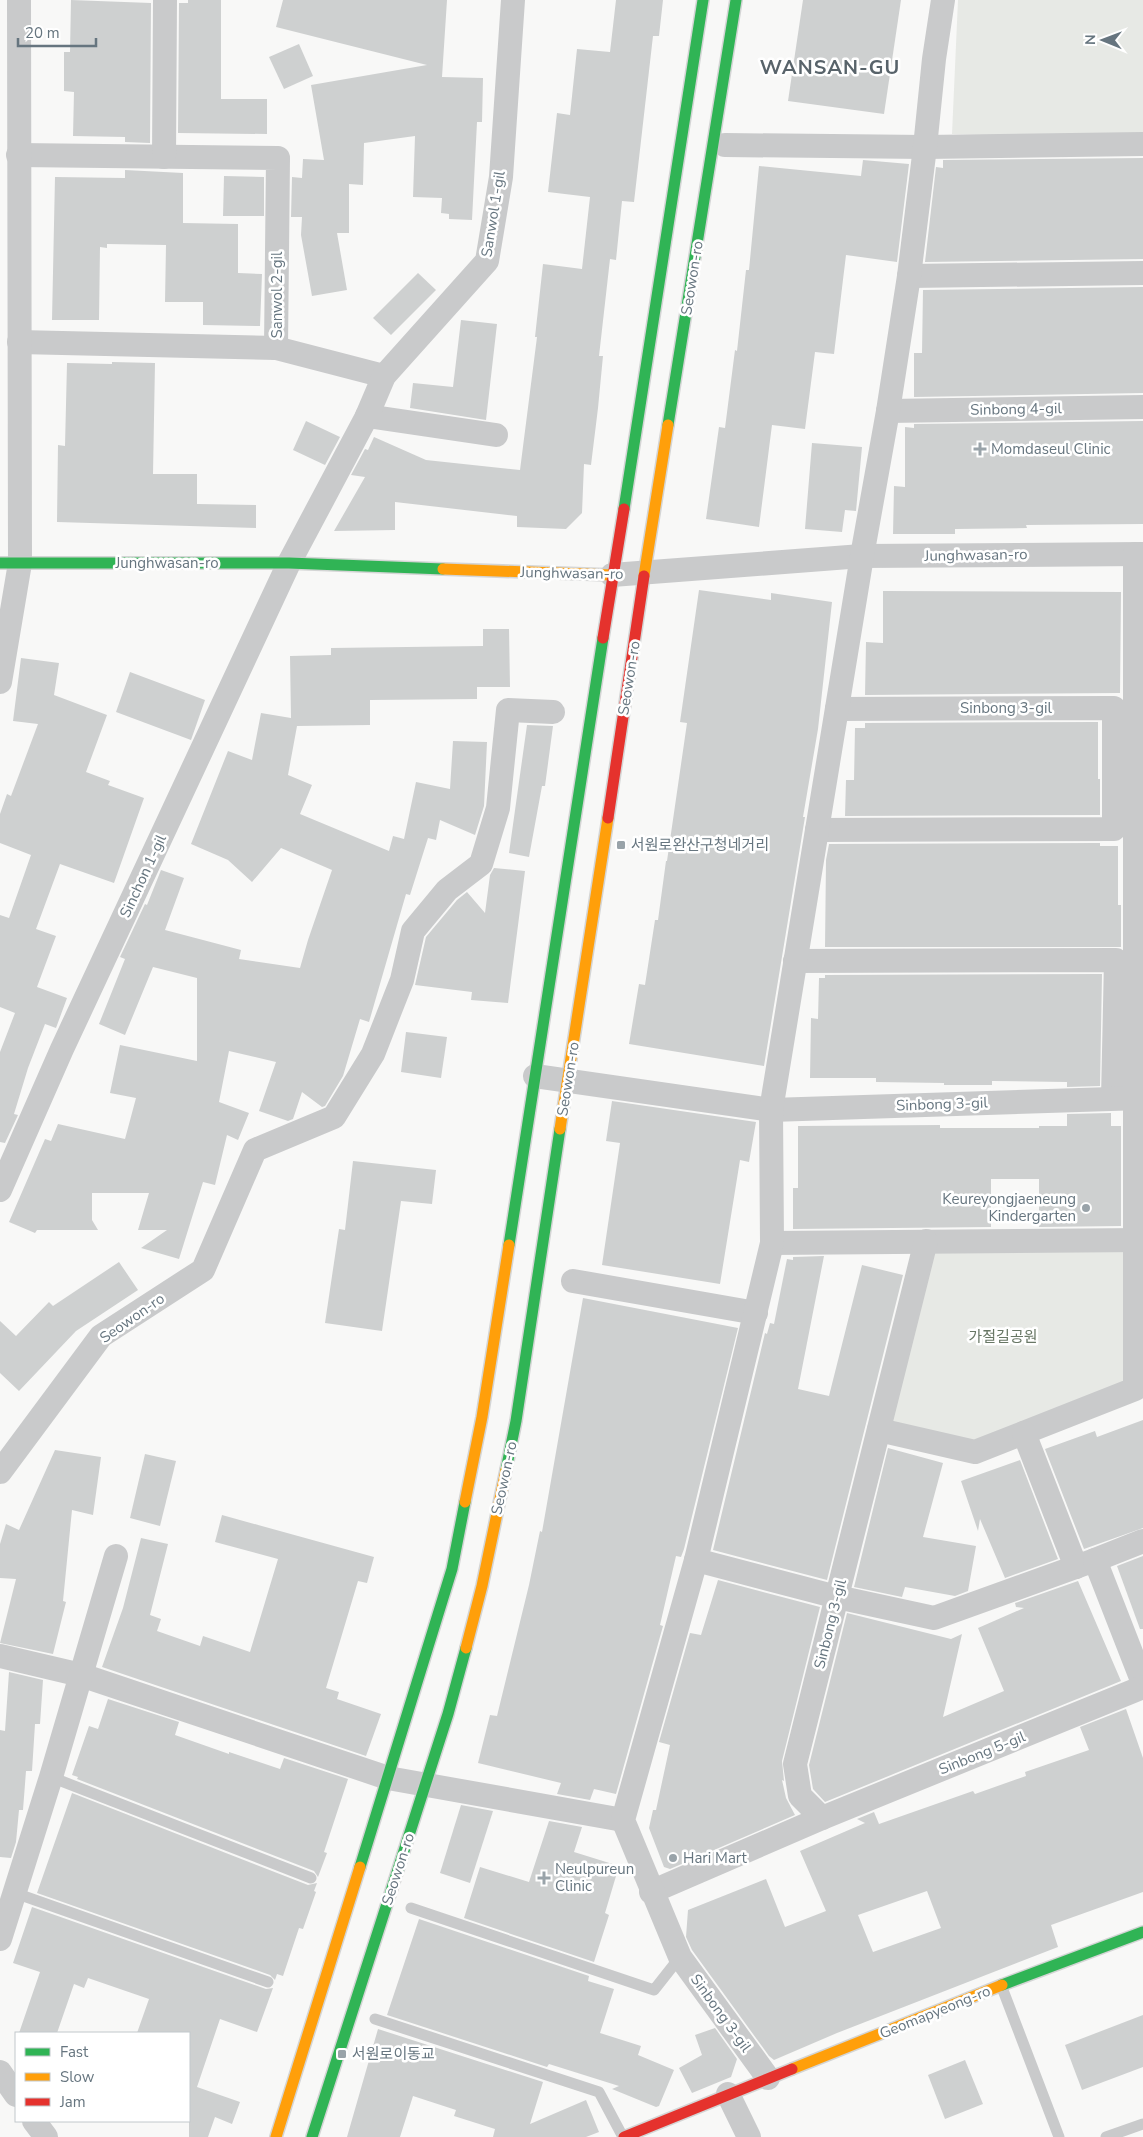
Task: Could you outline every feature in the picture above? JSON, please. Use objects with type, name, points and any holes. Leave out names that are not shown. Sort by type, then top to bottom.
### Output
[{"type":"street","points":[[0,682],[10,563],[19,342],[9,245],[18,155],[19,0]]},
{"type":"street","points":[[164,157],[165,0]]},
{"type":"street","name":"Sanwol 1-gil","points":[[289,563],[367,416],[384,376],[487,261],[500,177],[513,0]]},
{"type":"street","points":[[276,2137],[452,1569],[482,1417],[612,575],[680,156],[702,0]]},
{"type":"street","name":"Seowon-ro","points":[[312,2137],[448,1714],[482,1586],[516,1421],[645,573],[736,0]]},
{"type":"street","points":[[0,1656],[81,1675],[388,1778],[623,1820],[696,1560],[772,1243],[772,1110],[909,276],[926,147],[941,60],[943,0]]},
{"type":"street","points":[[725,144],[926,147],[1143,144]]},
{"type":"street","name":"Sanwol 2-gil","points":[[18,155],[278,158],[276,348],[19,342]]},
{"type":"street","points":[[909,276],[1143,273]]},
{"type":"street","points":[[276,348],[384,376]]},
{"type":"street","name":"Sinbong 4-gil","points":[[888,411],[1143,407]]},
{"type":"street","points":[[367,416],[496,435]]},
{"type":"street","points":[[879,1430],[975,1452],[1135,1389],[1139,1240],[1139,554]]},
{"type":"street","name":"Junghwasan-ro","points":[[10,563],[289,563],[612,575],[862,556],[1139,554]]},
{"type":"street","name":"Sinchon 1-gil","points":[[0,1190],[62,1049],[289,563]]},
{"type":"street","name":"Sinbong 3-gil","points":[[817,830],[1114,829],[1114,708],[837,709]]},
{"type":"street","name":"Seowon-ro","points":[[0,1472],[101,1336],[203,1270],[255,1150],[334,1117],[373,1054],[402,980],[413,930],[447,890],[481,864],[498,808],[508,710],[553,712]]},
{"type":"street","points":[[795,961],[1116,960],[1113,1098]]},
{"type":"street","name":"Sinbong 3-gil","points":[[535,1076],[772,1110],[1143,1098]]},
{"type":"street","points":[[772,1243],[1139,1240]]},
{"type":"street","name":"Sinbong 3-gil","points":[[822,1818],[800,1796],[795,1764],[926,1242]]},
{"type":"street","points":[[572,1282],[756,1313]]},
{"type":"street","points":[[1024,1433],[1143,1684]]},
{"type":"street","points":[[696,1560],[837,1597],[934,1618],[1086,1564],[1143,1540]]},
{"type":"street","points":[[0,1939],[51,1777],[116,1556]]},
{"type":"street","name":"Sinbong 5-gil","points":[[822,1818],[1143,1687]]},
{"type":"street","points":[[651,1892],[822,1818]]},
{"type":"street","name":"Sinbong 3-gil","points":[[623,1820],[637,1851],[651,1892],[680,1958],[768,2078]]},
{"type":"street","name":"Geomapyeong-ro","points":[[624,2137],[1001,1985],[1143,1932]]},
{"type":"street","points":[[0,2072],[15,2094]]},
{"type":"street","points":[[728,2094],[749,2137]]},
{"type":"street","points":[[35,2122],[46,2137]]},
{"type":"lane","points":[[51,1777],[311,1878]]},
{"type":"lane","points":[[15,1893],[268,1982]]},
{"type":"lane","points":[[411,1908],[654,1990],[680,1958]]},
{"type":"lane","points":[[1001,1985],[1059,2137]]},
{"type":"lane","points":[[375,2019],[599,2092],[624,2137]]},
{"type":"lane","points":[[1106,2137],[1143,2124]]},
{"type":"green space","points":[[958,0],[1143,0],[1143,138],[952,134]]},
{"type":"green space","name":"가절길공원","points":[[1134,1240],[1135,1389],[975,1452],[879,1430],[926,1241]]},
{"type":"building","points":[[71,0],[151,3],[150,143],[125,142],[125,137],[73,136],[74,92],[64,91],[64,52],[70,52]]},
{"type":"building","points":[[188,0],[221,0],[221,99],[267,99],[267,134],[178,133],[179,3],[188,3]]},
{"type":"building","points":[[283,0],[447,0],[442,77],[483,78],[482,122],[477,122],[472,220],[449,219],[449,214],[441,213],[442,198],[413,197],[415,136],[364,143],[363,185],[349,184],[349,233],[337,233],[347,290],[312,296],[301,235],[302,217],[291,217],[292,177],[302,178],[303,159],[324,160],[311,85],[427,65],[276,27]]},
{"type":"building","points":[[616,0],[663,0],[659,36],[653,36],[634,202],[622,201],[616,260],[610,259],[599,356],[603,356],[598,408],[591,465],[584,464],[582,513],[566,529],[517,527],[517,516],[395,502],[395,530],[334,531],[365,477],[351,475],[365,449],[368,450],[374,437],[426,460],[520,470],[537,337],[535,337],[543,264],[582,269],[590,197],[548,192],[557,113],[570,115],[577,49],[610,52]]},
{"type":"building","points":[[803,0],[901,0],[884,114],[788,101]]},
{"type":"building","points":[[299,44],[313,76],[284,89],[269,57]]},
{"type":"building","points":[[1143,158],[1143,259],[925,262],[936,167],[943,168],[943,160]]},
{"type":"building","points":[[863,160],[909,164],[897,262],[846,255],[834,354],[815,352],[805,429],[772,425],[759,527],[706,519],[719,427],[725,428],[735,350],[737,351],[746,270],[749,270],[759,166],[861,176]]},
{"type":"building","points":[[125,170],[183,173],[183,223],[238,224],[238,273],[262,274],[260,326],[203,325],[203,302],[165,302],[166,245],[107,244],[107,248],[100,247],[99,320],[52,320],[55,177],[125,178]]},
{"type":"building","points":[[224,176],[264,177],[264,216],[223,216]]},
{"type":"building","points":[[418,273],[436,290],[391,335],[373,318]]},
{"type":"building","points":[[1143,287],[1143,393],[914,397],[914,353],[922,353],[923,290]]},
{"type":"building","points":[[461,320],[497,324],[486,420],[410,408],[413,383],[453,387]]},
{"type":"building","points":[[112,362],[155,363],[153,474],[197,474],[197,504],[256,505],[256,528],[57,522],[58,445],[65,446],[67,363],[112,364]]},
{"type":"building","points":[[306,421],[340,437],[325,465],[293,450]]},
{"type":"building","points":[[1143,421],[1143,524],[1026,525],[1027,528],[955,529],[955,534],[893,534],[894,486],[905,487],[905,427],[914,428],[914,424]]},
{"type":"building","points":[[812,443],[862,447],[856,511],[845,510],[842,532],[805,529]]},
{"type":"building","points":[[699,590],[771,600],[771,593],[832,602],[818,729],[764,1066],[629,1044],[639,984],[645,985],[655,920],[658,920],[687,723],[680,722]]},
{"type":"building","points":[[883,591],[1121,592],[1120,693],[865,695],[866,642],[883,643]]},
{"type":"building","points":[[483,629],[509,629],[510,687],[477,687],[477,699],[370,700],[370,725],[297,726],[288,775],[312,785],[300,814],[389,851],[393,836],[404,839],[416,782],[450,789],[453,741],[487,742],[484,806],[475,835],[440,820],[436,840],[428,838],[410,895],[406,894],[369,1022],[360,1019],[343,1076],[325,1106],[322,1107],[302,1092],[293,1119],[288,1121],[259,1111],[276,1062],[229,1051],[219,1102],[249,1113],[238,1140],[227,1135],[215,1185],[203,1182],[179,1259],[141,1248],[167,1230],[138,1230],[149,1193],[92,1193],[92,1220],[98,1230],[37,1230],[35,1233],[9,1222],[45,1139],[51,1141],[58,1124],[125,1139],[136,1098],[110,1093],[120,1045],[197,1061],[197,978],[153,967],[125,1035],[99,1024],[125,959],[120,957],[145,904],[147,905],[161,870],[184,878],[165,930],[241,950],[239,959],[300,968],[332,870],[281,848],[252,882],[228,860],[191,844],[228,751],[252,760],[261,713],[291,718],[290,656],[331,655],[331,648],[483,646]]},
{"type":"building","points":[[21,658],[59,663],[54,695],[107,715],[86,772],[110,781],[108,785],[144,798],[114,883],[60,864],[36,929],[56,936],[37,987],[67,998],[56,1028],[45,1024],[28,1068],[14,1114],[18,1115],[5,1143],[0,1142],[0,1052],[15,1013],[0,1007],[0,915],[9,918],[31,855],[0,843],[0,814],[7,794],[11,796],[38,724],[13,721]]},
{"type":"building","points":[[130,672],[205,700],[191,740],[116,712]]},
{"type":"building","points":[[1098,722],[1100,815],[845,816],[846,780],[854,780],[855,728],[865,728],[865,723]]},
{"type":"building","points":[[527,725],[553,726],[545,786],[542,786],[529,857],[509,853]]},
{"type":"building","points":[[1100,843],[1100,846],[1118,846],[1118,905],[1121,905],[1121,947],[825,947],[826,860],[829,844]]},
{"type":"building","points":[[494,868],[525,871],[508,1003],[471,1000],[472,992],[415,985],[426,937],[457,900],[467,892],[485,913],[490,875]]},
{"type":"building","points":[[1102,974],[1100,1086],[1067,1087],[1067,1082],[992,1081],[992,1085],[944,1085],[944,1083],[876,1082],[876,1078],[810,1078],[811,1018],[818,1019],[819,978],[825,978],[825,975]]},
{"type":"building","points":[[406,1032],[447,1037],[441,1078],[401,1072]]},
{"type":"building","points":[[612,1101],[756,1122],[749,1162],[740,1160],[720,1284],[602,1265],[620,1143],[606,1141]]},
{"type":"building","points":[[1111,1113],[1111,1126],[1121,1126],[1121,1226],[1039,1227],[1039,1179],[991,1179],[991,1227],[793,1229],[793,1188],[798,1188],[798,1126],[940,1125],[940,1128],[1039,1128],[1039,1126],[1067,1126],[1067,1114]]},
{"type":"building","points":[[353,1161],[436,1170],[432,1204],[401,1201],[382,1331],[325,1323],[339,1229],[345,1230]]},
{"type":"building","points":[[824,1256],[798,1389],[829,1396],[862,1265],[903,1275],[827,1580],[713,1550],[765,1333],[767,1334],[770,1323],[774,1324],[787,1259],[793,1260],[793,1257]]},
{"type":"building","points":[[119,1262],[138,1290],[76,1331],[19,1391],[0,1373],[0,1321],[16,1336],[49,1302],[53,1306]]},
{"type":"building","points":[[583,1298],[738,1328],[684,1549],[681,1557],[676,1556],[660,1625],[663,1626],[616,1794],[594,1789],[590,1800],[557,1794],[561,1783],[478,1763],[490,1715],[497,1716],[529,1585],[540,1531],[542,1532]]},
{"type":"building","points":[[1143,1420],[1143,1528],[1084,1549],[1045,1449],[1095,1431],[1097,1437]]},
{"type":"building","points":[[888,1448],[943,1463],[923,1537],[976,1546],[968,1591],[955,1596],[905,1587],[902,1597],[854,1587]]},
{"type":"building","points":[[55,1450],[101,1457],[93,1515],[72,1510],[63,1601],[66,1602],[53,1654],[0,1643],[16,1579],[0,1578],[0,1544],[6,1524],[19,1530]]},
{"type":"building","points":[[145,1454],[176,1461],[160,1526],[130,1518]]},
{"type":"building","points":[[1020,1460],[1058,1559],[1005,1578],[980,1519],[978,1531],[961,1481]]},
{"type":"building","points":[[222,1515],[374,1557],[367,1583],[358,1581],[326,1688],[339,1692],[337,1699],[381,1714],[366,1756],[102,1667],[123,1608],[141,1538],[168,1544],[150,1615],[161,1619],[157,1631],[200,1646],[203,1636],[250,1652],[278,1559],[215,1542]]},
{"type":"building","points":[[1143,1556],[1143,1629],[1140,1629],[1117,1566]]},
{"type":"building","points":[[718,1580],[820,1607],[782,1761],[784,1781],[782,1780],[786,1798],[795,1815],[670,1869],[664,1867],[649,1828],[653,1810],[656,1810],[670,1745],[659,1742],[690,1633],[701,1635]]},
{"type":"building","points":[[1078,1581],[1121,1681],[825,1802],[813,1789],[809,1765],[847,1613],[951,1639],[962,1634],[943,1717],[1004,1691],[978,1628],[1024,1608],[1016,1607],[1015,1603]]},
{"type":"building","points":[[9,1672],[43,1680],[40,1724],[35,1724],[32,1771],[26,1771],[23,1810],[19,1810],[16,1842],[11,1858],[0,1857],[0,1730],[5,1731]]},
{"type":"building","points":[[108,1699],[179,1722],[175,1735],[229,1754],[229,1752],[280,1769],[284,1758],[348,1779],[324,1852],[327,1853],[318,1877],[314,1871],[77,1779],[78,1777],[72,1775],[89,1726],[98,1729]]},
{"type":"building","points":[[1126,1709],[1143,1758],[1143,1892],[1051,1925],[1058,1947],[837,2033],[774,2060],[769,2056],[692,1950],[686,1937],[688,1910],[766,1879],[785,1927],[826,1911],[800,1851],[865,1823],[857,1819],[874,1812],[879,1824],[973,1791],[975,1794],[1026,1776],[1025,1772],[1089,1750],[1080,1727]],"holes":[[[927,1891],[941,1928],[873,1952],[858,1915]]]},
{"type":"building","points":[[72,1793],[308,1885],[317,1883],[314,1891],[316,1892],[303,1929],[299,1928],[283,1976],[277,1974],[275,1980],[270,1975],[37,1893]]},
{"type":"building","points":[[461,1805],[493,1811],[470,1883],[440,1873]]},
{"type":"building","points":[[549,1821],[582,1827],[574,1852],[619,1866],[605,1913],[609,1915],[594,1962],[464,1918],[480,1867],[529,1882]]},
{"type":"building","points":[[32,1907],[266,1989],[273,1988],[257,2032],[220,2019],[197,2087],[240,2102],[232,2124],[215,2117],[208,2137],[189,2137],[190,2032],[137,2032],[149,1999],[88,1978],[84,1988],[74,1984],[57,2032],[19,2032],[40,1972],[13,1963]]},
{"type":"building","points":[[419,1919],[589,1976],[588,1981],[614,1989],[600,2033],[641,2046],[638,2055],[674,2070],[659,2106],[656,2107],[612,2089],[619,2086],[549,2064],[547,2067],[387,2015]]},
{"type":"building","points":[[1143,2015],[1143,2067],[1082,2090],[1065,2045]]},
{"type":"building","points":[[715,2028],[737,2059],[731,2077],[692,2093],[679,2068],[702,2055],[695,2035]]},
{"type":"building","points":[[378,2029],[543,2082],[530,2124],[586,2100],[599,2132],[586,2137],[493,2137],[495,2129],[454,2116],[456,2110],[413,2096],[400,2137],[347,2137]]},
{"type":"building","points":[[965,2060],[983,2104],[945,2119],[928,2075]]},
{"type":"traffic: fast","points":[[624,509],[703,0]]},
{"type":"traffic: fast","points":[[668,425],[736,0]]},
{"type":"traffic: fast","points":[[0,563],[289,563],[443,569]]},
{"type":"traffic: fast","points":[[509,1245],[603,638]]},
{"type":"traffic: fast","points":[[506,1470],[516,1421],[560,1129]]},
{"type":"traffic: fast","points":[[360,1867],[452,1569],[465,1502]]},
{"type":"traffic: fast","points":[[312,2137],[448,1714],[466,1648]]},
{"type":"traffic: fast","points":[[1002,1985],[1143,1932]]},
{"type":"traffic: slow","points":[[644,576],[668,425]]},
{"type":"traffic: slow","points":[[443,569],[612,575]]},
{"type":"traffic: slow","points":[[560,1129],[608,818]]},
{"type":"traffic: slow","points":[[465,1502],[482,1417],[509,1245]]},
{"type":"traffic: slow","points":[[466,1648],[482,1586],[506,1470]]},
{"type":"traffic: slow","points":[[276,2137],[360,1867]]},
{"type":"traffic: slow","points":[[792,2069],[1002,1985]]},
{"type":"traffic: jam","points":[[603,638],[624,509]]},
{"type":"traffic: jam","points":[[608,818],[644,576]]},
{"type":"traffic: jam","points":[[624,2137],[792,2069]]},
{"type":"place","name":"Momdaseul Clinic","points":[[980,449]]},
{"type":"place","name":"서원로완산구청네거리","points":[[621,845]]},
{"type":"place","name":"Keureyongjaeneung Kindergarten","points":[[1086,1208]]},
{"type":"place","name":"Hari Mart","points":[[673,1858]]},
{"type":"place","name":"Neulpureun Clinic","points":[[544,1878]]},
{"type":"place","name":"서원로이동교","points":[[342,2054]]},
{"type":"district","name":"WANSAN-GU","points":[[830,67]]}]
